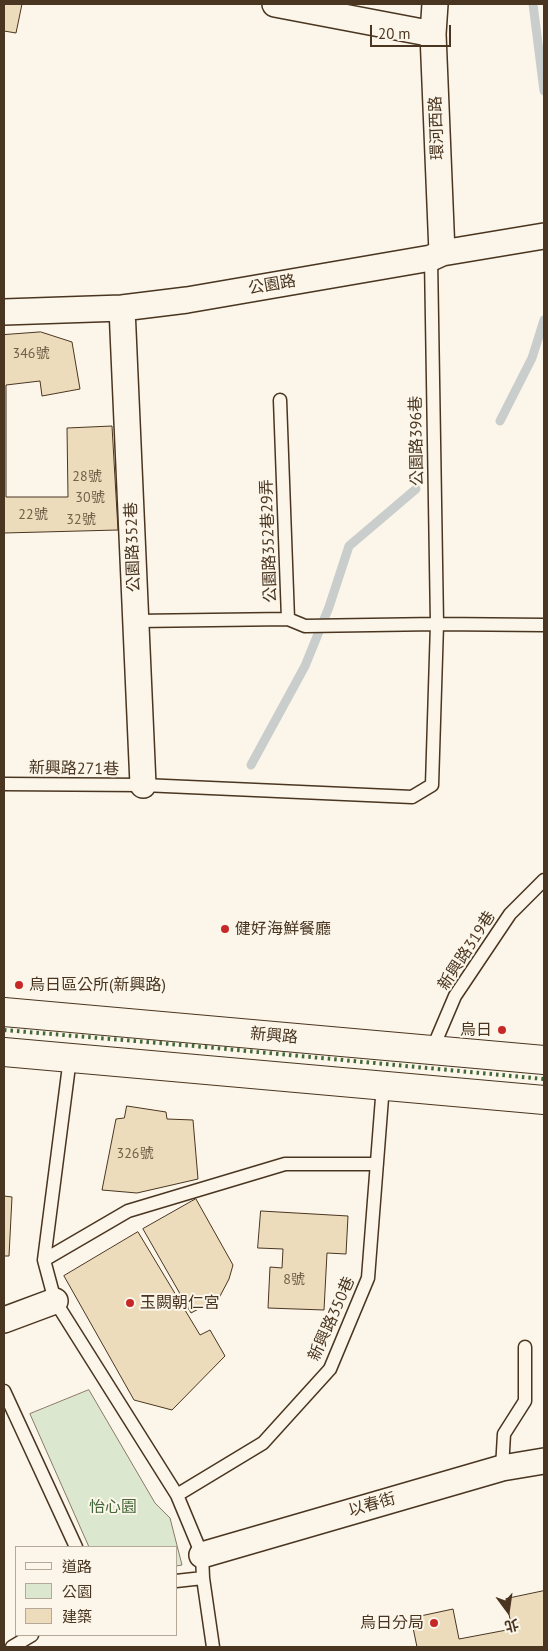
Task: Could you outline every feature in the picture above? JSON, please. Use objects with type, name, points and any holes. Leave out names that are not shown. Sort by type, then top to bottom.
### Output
[{"type":"main road","name":"新興路","points":[[4,1012],[544,1060]]},
{"type":"main road","points":[[4,1052],[544,1100]]},
{"type":"street","points":[[276,4],[433,34]]},
{"type":"street","name":"環河西路","points":[[435,4],[433,34],[436,256]]},
{"type":"street","name":"公園路","points":[[4,312],[122,308],[186,300],[541,237]]},
{"type":"street","name":"公園路352巷","points":[[122,308],[143,785]]},
{"type":"street","points":[[4,1320],[55,1301]]},
{"type":"street","name":"以春街","points":[[202,1567],[502,1468],[544,1461]]},
{"type":"lane","name":"公園路396巷","points":[[143,785],[412,797],[432,785],[437,624],[436,256]]},
{"type":"lane","name":"公園路352巷29弄","points":[[136,621],[288,619],[280,400]]},
{"type":"lane","points":[[288,619],[305,626],[544,625]]},
{"type":"lane","name":"新興路271巷","points":[[4,784],[143,785]]},
{"type":"lane","name":"新興路319巷","points":[[432,1050],[455,996],[510,914],[544,880]]},
{"type":"lane","points":[[70,1058],[44,1260],[55,1301],[177,1495],[202,1567],[213,1647]]},
{"type":"lane","name":"新興路350巷","points":[[177,1495],[263,1443],[330,1369],[368,1278],[383,1085]]},
{"type":"lane","points":[[44,1260],[128,1211],[285,1164],[376,1164]]},
{"type":"lane","points":[[502,1468],[504,1434],[525,1401],[525,1347]]},
{"type":"lane","points":[[4,1391],[76,1546]]},
{"type":"lane","points":[[178,1580],[202,1567]]},
{"type":"lane","points":[[12,1647],[30,1636]]},
{"type":"green space","name":"怡心園","points":[[89,1390],[155,1503],[170,1518],[177,1546],[89,1546],[30,1414]]},
{"type":"green space","name":"怡心園","points":[[178,1549],[182,1565],[178,1566]]},
{"type":"building","points":[[4,4],[22,4],[16,33],[4,31]]},
{"type":"building","points":[[41,332],[72,342],[80,389],[42,396],[40,381],[6,385],[6,497],[68,497],[67,428],[112,426],[118,530],[4,533],[4,335]]},
{"type":"building","points":[[127,1106],[166,1112],[167,1119],[193,1120],[198,1179],[137,1193],[102,1190],[116,1119],[124,1118]]},
{"type":"building","points":[[4,1196],[12,1197],[9,1256],[4,1256]]},
{"type":"building","points":[[196,1199],[233,1265],[229,1279],[219,1298],[191,1313],[143,1229]]},
{"type":"building","points":[[261,1211],[348,1216],[346,1254],[327,1253],[324,1310],[268,1308],[270,1267],[282,1268],[283,1249],[258,1248]]},
{"type":"building","name":"玉闕朝仁宮","points":[[138,1232],[200,1335],[210,1330],[225,1356],[172,1410],[134,1400],[64,1276]]},
{"type":"building","name":"烏日分局","points":[[544,1591],[544,1647],[417,1647],[411,1618],[453,1609],[459,1639],[512,1629],[506,1599]]},
{"type":"waterway","points":[[533,4],[544,91]]},
{"type":"waterway","points":[[500,421],[532,358],[544,320]]},
{"type":"waterway","points":[[251,765],[305,666],[329,607],[349,546],[416,489]]},
{"type":"hedge","points":[[4,1030],[544,1079]]},
{"type":"place","name":"健好海鮮餐廳","points":[[225,929]]},
{"type":"place","name":"烏日區公所(新興路)","points":[[19,985]]},
{"type":"place","name":"烏日","points":[[502,1030]]},
{"type":"place","name":"玉闕朝仁宮","points":[[130,1303]]},
{"type":"place","name":"烏日分局","points":[[434,1623]]}]
